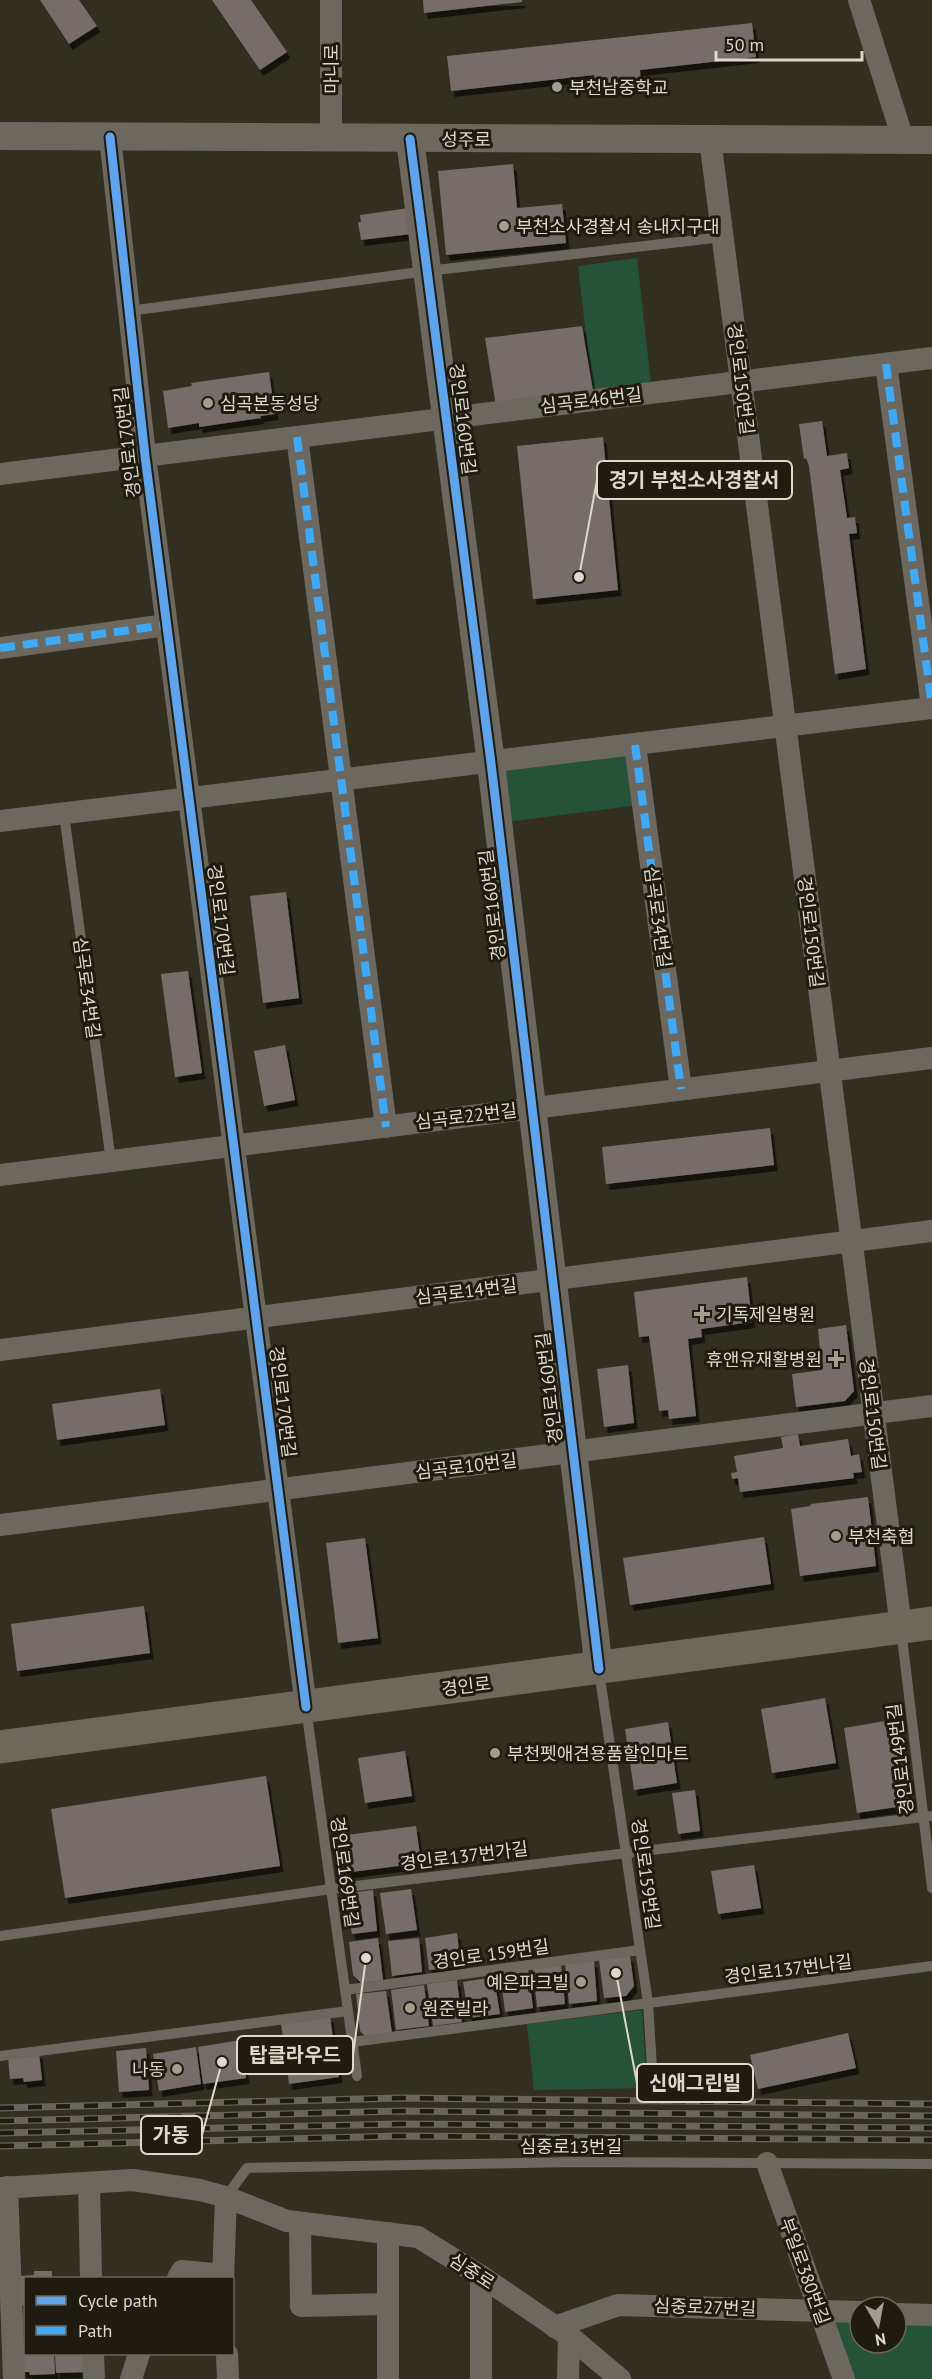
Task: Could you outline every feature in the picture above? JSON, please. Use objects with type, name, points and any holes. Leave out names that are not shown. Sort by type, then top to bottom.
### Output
[{"type":"main road","name":"경인로","points":[[0,1747],[916,1625]]},
{"type":"street","name":"마니로","points":[[331,0],[331,139]]},
{"type":"street","points":[[859,0],[903,140]]},
{"type":"street","name":"성주로","points":[[0,136],[932,140]]},
{"type":"street","name":"경인로170번길","points":[[110,137],[166,625],[306,1707]]},
{"type":"street","name":"경인로160번길","points":[[410,139],[491,763],[598,1669]]},
{"type":"street","name":"경인로150번길","points":[[710,139],[873,1414],[916,1625]]},
{"type":"street","name":"심곡로46번길","points":[[0,474],[932,358]]},
{"type":"street","points":[[0,822],[932,707],[886,364]]},
{"type":"street","points":[[297,437],[386,1127]]},
{"type":"street","points":[[0,648],[166,625]]},
{"type":"street","name":"심곡로34번길","points":[[635,745],[681,1089]]},
{"type":"street","name":"심곡로22번길","points":[[0,1175],[932,1058]]},
{"type":"street","name":"심곡로14번길","points":[[0,1350],[932,1231]]},
{"type":"street","name":"심곡로10번길","points":[[0,1525],[932,1406]]},
{"type":"street","name":"부일로380번길","points":[[766,2163],[844,2379]]},
{"type":"street","name":"심중로","points":[[3,2187],[133,2180],[200,2190],[287,2221],[418,2237],[562,2331],[620,2379]]},
{"type":"street","points":[[89,2183],[91,2277]]},
{"type":"street","points":[[3,2187],[14,2379]]},
{"type":"street","points":[[179,2277],[182,2271],[223,2277],[225,2197]]},
{"type":"street","points":[[300,2223],[301,2306],[388,2304]]},
{"type":"street","points":[[388,2233],[388,2379]]},
{"type":"street","points":[[481,2276],[481,2379]]},
{"type":"street","name":"심중로27번길","points":[[562,2331],[618,2305],[848,2311]]},
{"type":"street","points":[[908,2314],[932,2315]]},
{"type":"street","points":[[562,2331],[568,2379]]},
{"type":"street","points":[[93,2355],[94,2379]]},
{"type":"street","points":[[226,2355],[228,2379]]},
{"type":"lane","points":[[129,311],[427,272],[723,237]]},
{"type":"lane","name":"심곡로34번길","points":[[64,814],[111,1161]]},
{"type":"lane","name":"경인로149번길","points":[[916,1625],[932,1888]]},
{"type":"lane","name":"경인로159번길","points":[[598,1669],[648,2003],[653,2084]]},
{"type":"lane","name":"경인로169번길","points":[[306,1707],[357,2076]]},
{"type":"lane","name":"경인로137번가길","points":[[0,1936],[331,1888],[928,1817]]},
{"type":"lane","name":"경인로 159번길","points":[[345,1990],[640,1950]]},
{"type":"lane","name":"경인로137번나길","points":[[352,2042],[932,1966]]},
{"type":"lane","points":[[0,2056],[348,2011]]},
{"type":"lane","name":"심중로13번길","points":[[225,2197],[247,2168],[573,2162],[932,2164]]},
{"type":"green space","points":[[637,258],[651,384],[592,389],[578,266]]},
{"type":"green space","points":[[631,752],[639,805],[507,822],[500,767]]},
{"type":"green space","points":[[642,2010],[647,2088],[534,2090],[527,2024]]},
{"type":"green space","points":[[819,2310],[848,2311],[848,2355],[908,2355],[908,2314],[932,2315],[932,2379],[844,2379]]},
{"type":"building","points":[[40,0],[79,0],[97,26],[69,44]]},
{"type":"building","points":[[212,0],[251,0],[287,52],[260,70]]},
{"type":"building","points":[[423,0],[522,0],[522,2],[424,13]]},
{"type":"building","name":"부천남중학교","points":[[752,23],[756,57],[640,70],[641,86],[595,91],[594,75],[451,91],[447,56]]},
{"type":"building","name":"부천소사경찰서 송내지구대","points":[[513,164],[517,208],[562,204],[566,243],[446,255],[438,171]]},
{"type":"building","points":[[409,208],[411,234],[361,240],[358,222],[361,222],[360,215]]},
{"type":"building","points":[[582,326],[594,397],[497,412],[485,338]]},
{"type":"building","points":[[269,372],[275,414],[199,427],[199,423],[168,428],[163,391],[192,386],[191,383]]},
{"type":"building","points":[[822,421],[827,456],[847,453],[849,468],[840,470],[847,518],[855,517],[857,533],[849,534],[866,669],[835,674],[809,466],[806,458],[804,459],[799,424]]},
{"type":"building","points":[[603,437],[618,590],[533,599],[517,446]]},
{"type":"building","points":[[286,892],[299,998],[263,1003],[250,896]]},
{"type":"building","points":[[188,971],[202,1073],[175,1077],[161,974]]},
{"type":"building","points":[[285,1045],[295,1100],[264,1106],[254,1051]]},
{"type":"building","points":[[770,1128],[774,1165],[606,1184],[602,1147]]},
{"type":"building","points":[[747,1277],[752,1322],[701,1329],[702,1337],[688,1339],[696,1416],[669,1419],[668,1410],[659,1411],[649,1336],[639,1337],[634,1292]]},
{"type":"building","points":[[846,1325],[854,1391],[845,1401],[796,1407],[792,1374],[822,1370],[818,1329]]},
{"type":"building","points":[[628,1365],[634,1423],[604,1427],[597,1369]]},
{"type":"building","points":[[160,1389],[165,1425],[57,1440],[52,1404]]},
{"type":"building","points":[[798,1434],[800,1446],[848,1439],[851,1456],[859,1454],[862,1472],[853,1473],[854,1478],[740,1492],[738,1478],[732,1479],[731,1473],[737,1472],[734,1456],[783,1448],[781,1437]]},
{"type":"building","points":[[868,1497],[876,1566],[800,1576],[791,1509],[811,1504]]},
{"type":"building","points":[[764,1537],[771,1584],[630,1605],[623,1558]]},
{"type":"building","points":[[365,1538],[378,1638],[338,1643],[326,1543]]},
{"type":"building","points":[[144,1606],[150,1653],[17,1671],[11,1624]]},
{"type":"building","points":[[825,1698],[836,1763],[772,1773],[761,1709]]},
{"type":"building","points":[[897,1719],[910,1805],[857,1813],[844,1728]]},
{"type":"building","points":[[668,1722],[677,1783],[634,1790],[625,1729]]},
{"type":"building","points":[[405,1751],[412,1796],[365,1803],[358,1758]]},
{"type":"building","points":[[266,1776],[280,1866],[65,1898],[51,1809]]},
{"type":"building","points":[[695,1790],[700,1831],[678,1834],[672,1793]]},
{"type":"building","points":[[416,1826],[421,1863],[344,1873],[339,1836]]},
{"type":"building","points":[[754,1865],[761,1908],[718,1914],[711,1871]]},
{"type":"building","points":[[411,1889],[417,1930],[386,1934],[380,1893]]},
{"type":"building","points":[[373,1890],[377,1931],[352,1934],[345,1902],[350,1893]]},
{"type":"building","points":[[457,1933],[461,1966],[429,1970],[425,1938]]},
{"type":"building","points":[[378,1938],[383,1980],[361,1983],[353,1975],[349,1942]]},
{"type":"building","points":[[419,1938],[422,1972],[392,1976],[388,1941]]},
{"type":"building","points":[[630,1956],[634,1986],[626,1996],[604,1998],[599,1960]]},
{"type":"building","name":"예은파크빌","points":[[594,1961],[597,2001],[569,2004],[565,1963]]},
{"type":"building","points":[[561,1965],[565,2004],[537,2007],[533,1969]]},
{"type":"building","points":[[528,1968],[533,2008],[505,2012],[500,1972]]},
{"type":"building","points":[[494,1977],[500,2014],[469,2018],[463,1982]]},
{"type":"building","points":[[457,1980],[462,2022],[433,2026],[427,1984]]},
{"type":"building","name":"원준빌라","points":[[424,1985],[429,2026],[396,2030],[391,1990]]},
{"type":"building","points":[[386,1991],[392,2033],[365,2036],[360,2031],[356,1994]]},
{"type":"building","points":[[330,2016],[334,2046],[285,2052],[281,2023]]},
{"type":"building","points":[[848,2033],[856,2068],[758,2089],[750,2055]]},
{"type":"building","points":[[241,2040],[246,2078],[203,2084],[198,2047]]},
{"type":"building","name":"나동","points":[[196,2047],[201,2084],[159,2091],[153,2054]]},
{"type":"building","points":[[146,2048],[149,2090],[119,2092],[116,2051]]},
{"type":"building","points":[[335,2048],[339,2077],[289,2084],[285,2055]]},
{"type":"building","points":[[39,2052],[42,2080],[24,2082],[23,2078],[10,2079],[8,2057]]},
{"type":"building","points":[[34,2271],[52,2271],[52,2277],[24,2277],[24,2305],[21,2305],[19,2276],[34,2275]]},
{"type":"building","points":[[21,2347],[24,2347],[24,2355],[54,2355],[55,2374],[30,2375],[29,2372],[23,2372]]},
{"type":"building","points":[[55,2355],[83,2355],[87,2372],[56,2373]]},
{"type":"railway","points":[[0,2108],[400,2098],[932,2104]]},
{"type":"railway","points":[[0,2121],[400,2111],[932,2116]]},
{"type":"railway","points":[[0,2133],[400,2124],[932,2128]]},
{"type":"railway","points":[[0,2146],[400,2136],[932,2140]]},
{"type":"marked path","points":[[886,364],[932,706]]},
{"type":"marked path","points":[[297,437],[386,1127]]},
{"type":"marked path","points":[[0,648],[166,625]]},
{"type":"marked path","points":[[635,745],[681,1089]]},
{"type":"cycle path","points":[[110,137],[145,456],[306,1707]]},
{"type":"cycle path","points":[[410,139],[491,763],[599,1669]]},
{"type":"place","name":"부천남중학교","points":[[557,87]]},
{"type":"place","name":"부천소사경찰서 송내지구대","points":[[504,226]]},
{"type":"place","name":"심곡본동성당","points":[[208,403]]},
{"type":"place","name":"경기 부천소사경찰서","points":[[579,577]]},
{"type":"place","name":"기독제일병원","points":[[702,1314]]},
{"type":"place","name":"휴앤유재활병원","points":[[836,1359]]},
{"type":"place","name":"부천축협","points":[[836,1536]]},
{"type":"place","name":"부천펫애견용품할인마트","points":[[495,1753]]},
{"type":"place","name":"탑클라우드","points":[[366,1958]]},
{"type":"place","name":"신애그린빌","points":[[616,1973]]},
{"type":"place","name":"예은파크빌","points":[[581,1982]]},
{"type":"place","name":"원준빌라","points":[[410,2008]]},
{"type":"place","name":"가동","points":[[222,2062]]},
{"type":"place","name":"나동","points":[[177,2069]]}]
